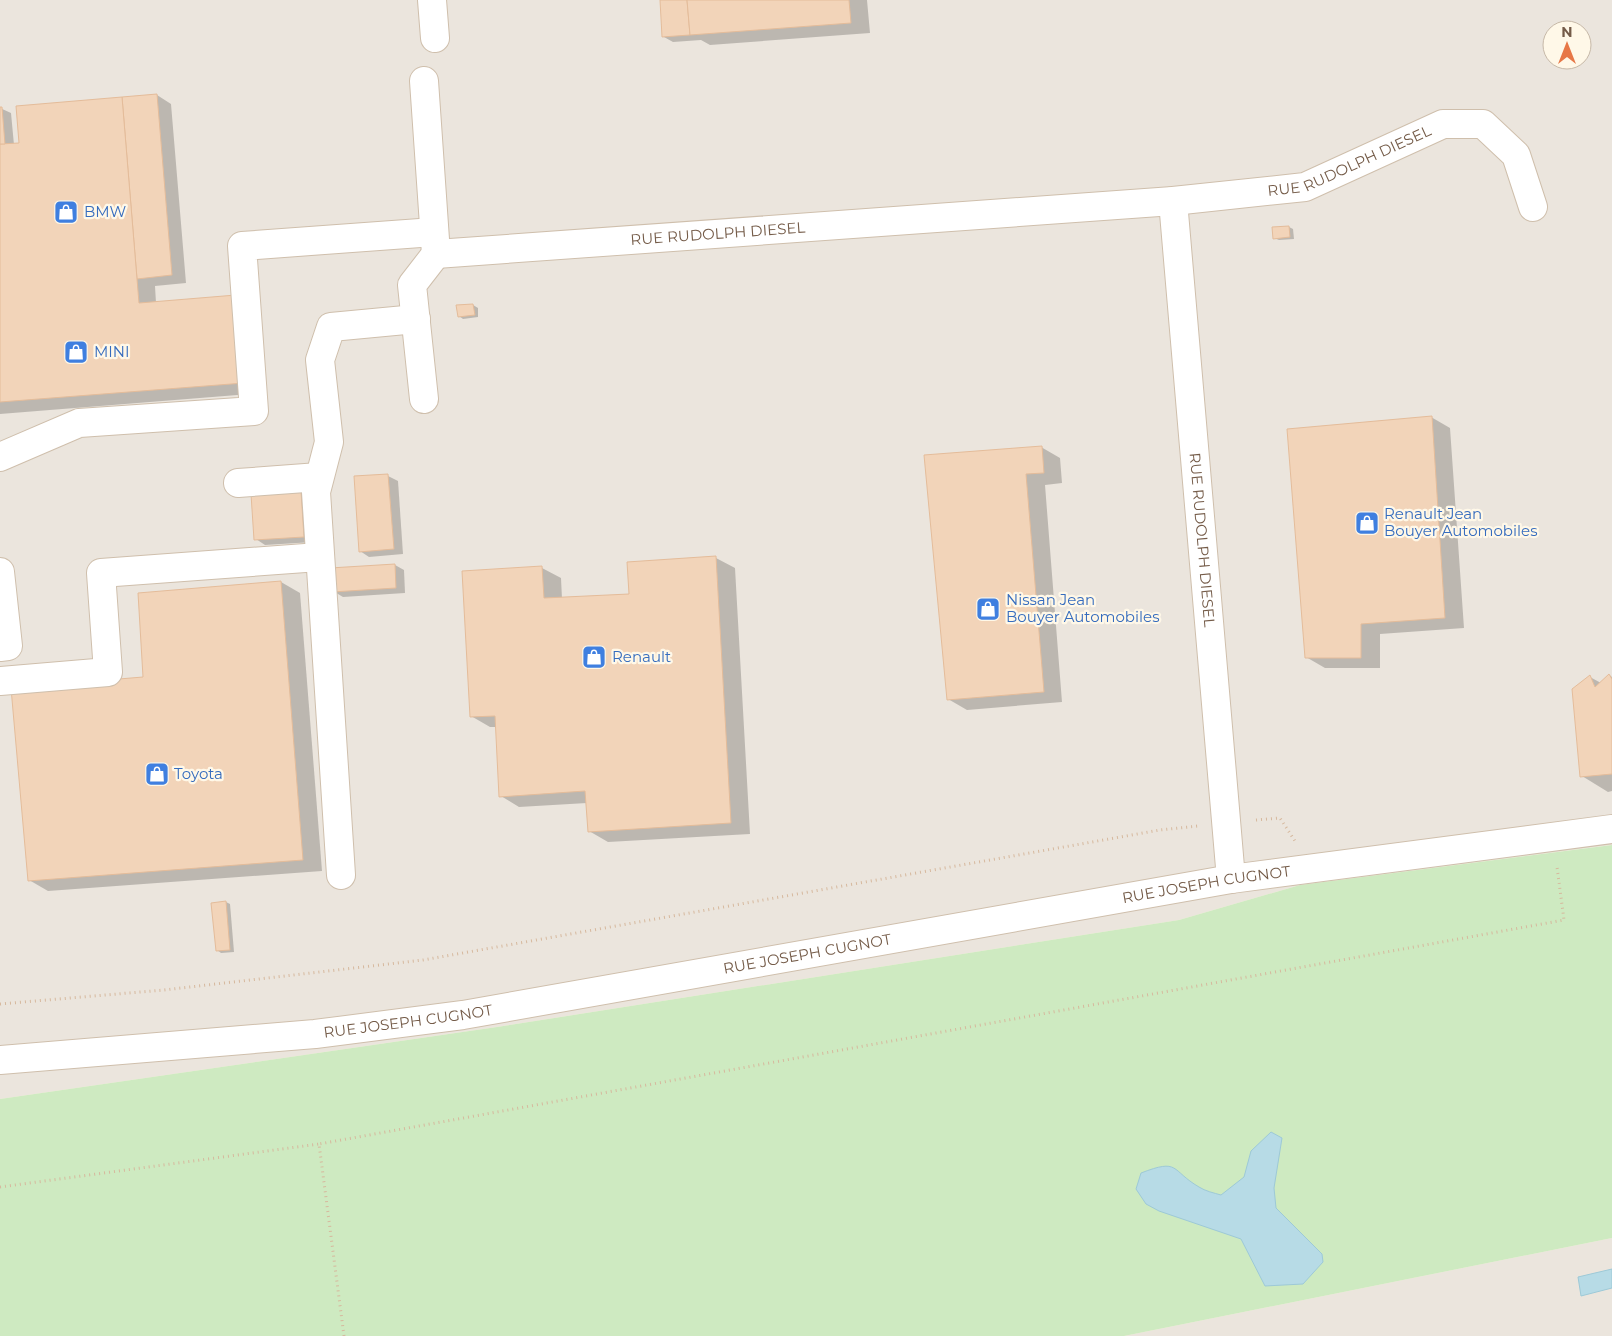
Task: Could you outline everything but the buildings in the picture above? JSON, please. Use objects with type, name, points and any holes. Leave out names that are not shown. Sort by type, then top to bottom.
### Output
[{"type":"street","points":[[432,0],[436,38]]},
{"type":"street","points":[[424,82],[435,243],[412,286],[424,398]]},
{"type":"street","name":"RUE RUDOLPH DIESEL","points":[[0,457],[78,423],[254,411],[242,246],[435,243],[1173,201],[1304,187],[1443,124],[1483,124],[1516,155],[1533,207]]},
{"type":"street","name":"RUE RUDOLPH DIESEL","points":[[1173,201],[1231,879]]},
{"type":"street","points":[[342,876],[316,492],[318,477],[328,442],[320,360],[331,327],[416,319]]},
{"type":"street","points":[[238,483],[318,477]]},
{"type":"street","points":[[0,681],[108,672],[101,573],[319,557]]},
{"type":"street","points":[[0,572],[8,646],[0,647]]},
{"type":"street","name":"RUE JOSEPH CUGNOT","points":[[0,1060],[315,1034],[463,1015],[1231,879],[1612,829]]},
{"type":"path","points":[[0,1004],[164,990],[422,960],[1160,830],[1280,818],[1297,844]]},
{"type":"path","points":[[0,1187],[319,1144],[1564,920],[1554,838]]},
{"type":"path","points":[[319,1144],[344,1336]]},
{"type":"shaded area","points":[[0,0],[1612,0],[1612,845],[1300,885],[1179,920],[497,1027],[0,1099]]},
{"type":"shaded area","points":[[1612,1238],[1612,1336],[1124,1336]]},
{"type":"green space","points":[[1612,845],[1612,1238],[1124,1336],[0,1336],[0,1099],[497,1027],[1179,920],[1300,885]]},
{"type":"water","points":[[1271,1132],[1282,1138],[1274,1188],[1276,1208],[1322,1254],[1323,1262],[1303,1284],[1265,1286],[1241,1239],[1159,1211],[1146,1204],[1136,1189],[1141,1173],[1162,1166],[1169,1166],[1201,1188],[1221,1195],[1244,1177],[1251,1151]]},
{"type":"water","points":[[1612,1269],[1612,1288],[1581,1296],[1578,1277]]},
{"type":"place","name":"BMW","points":[[66,212]]},
{"type":"place","name":"MINI","points":[[76,352]]},
{"type":"place","name":"Renault Jean Bouyer Automobiles","points":[[1367,523]]},
{"type":"place","name":"Nissan Jean Bouyer Automobiles","points":[[988,609]]},
{"type":"place","name":"Renault","points":[[594,657]]},
{"type":"place","name":"Toyota","points":[[157,774]]}]
